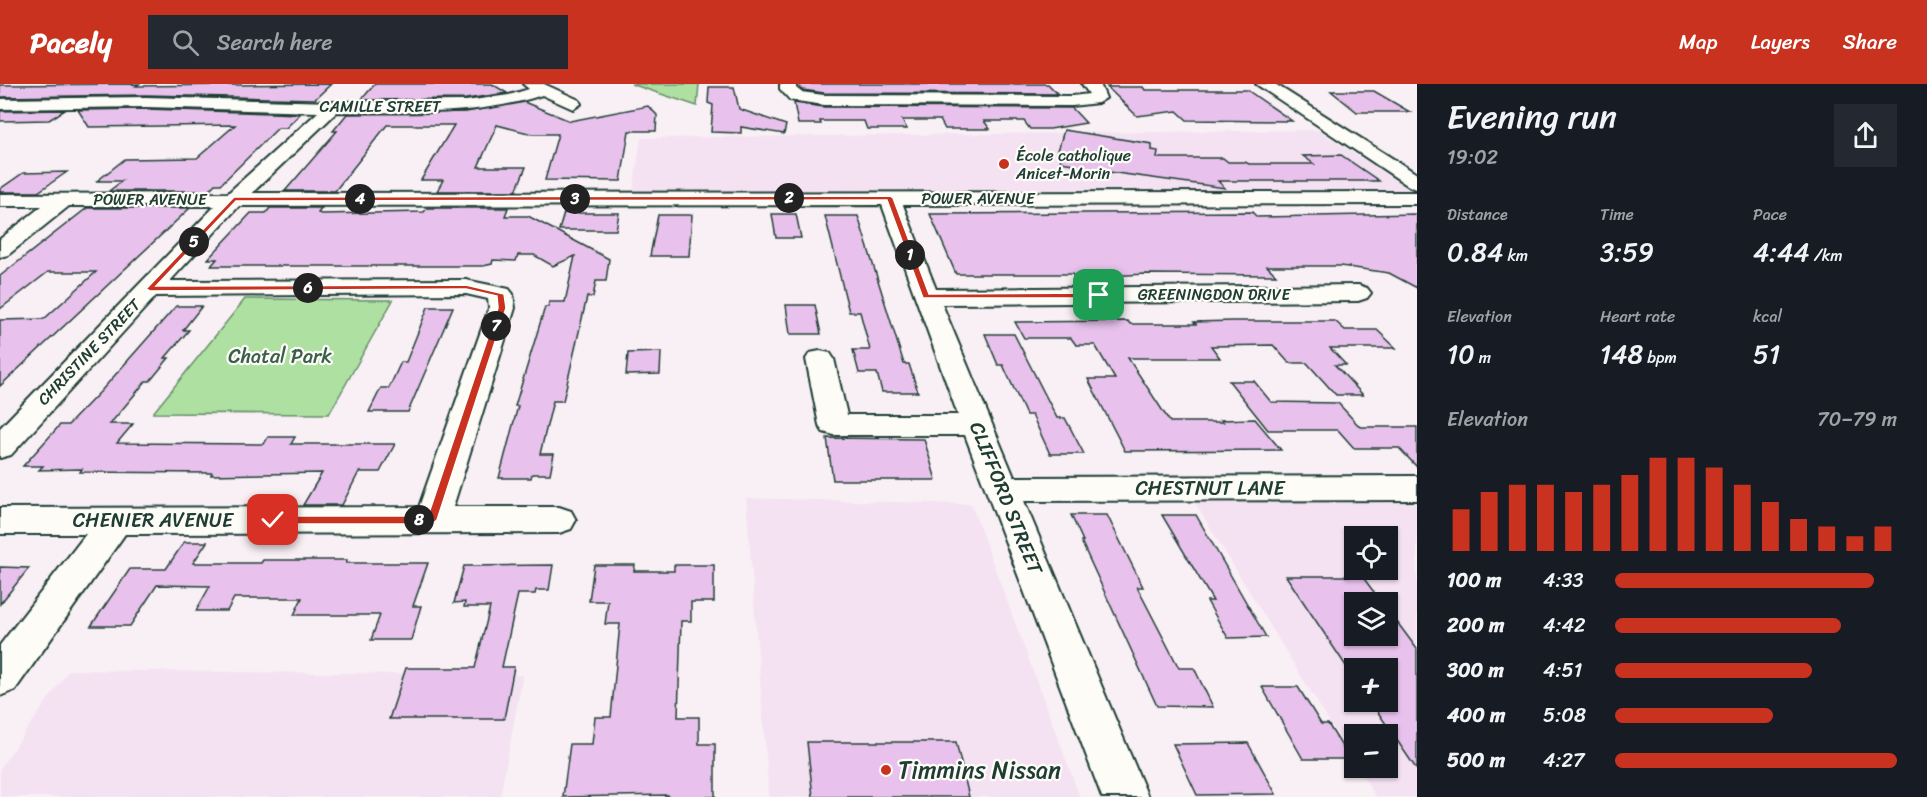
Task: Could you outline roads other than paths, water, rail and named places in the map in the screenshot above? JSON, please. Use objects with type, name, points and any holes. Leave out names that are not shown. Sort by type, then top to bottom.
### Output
[{"type":"street","points":[[146,102],[172,84]]},
{"type":"street","points":[[788,84],[788,89],[796,96],[824,100],[1072,101],[1098,98],[1095,88],[1090,84]]},
{"type":"street","points":[[1264,84],[1417,183]]},
{"type":"street","name":"CAMILLE STREET","points":[[0,104],[146,102],[333,107],[466,106],[511,100],[536,87],[573,104]]},
{"type":"street","points":[[0,104],[27,89]]},
{"type":"street","name":"CHRISTINE STREET","points":[[0,447],[234,199],[333,107]]},
{"type":"street","name":"CLIFFORD STREET","points":[[890,198],[926,297],[1125,797]]},
{"type":"street","name":"POWER AVENUE","points":[[0,200],[1417,198]]},
{"type":"street","points":[[0,250],[65,199]]},
{"type":"street","points":[[150,289],[466,287],[500,294],[502,308],[432,520]]},
{"type":"street","name":"GREENINGDON DRIVE","points":[[926,297],[1358,293]]},
{"type":"street","points":[[820,359],[834,425],[977,425]]},
{"type":"street","name":"CHESTNUT LANE","points":[[1003,489],[1417,488]]},
{"type":"street","points":[[0,677],[115,520]]},
{"type":"street","name":"CHENIER AVENUE","points":[[0,521],[559,520]]},
{"type":"place","name":"École catholique Anicet-Morin","points":[[1004,164]]},
{"type":"place","name":"Timmins Nissan","points":[[886,770]]},
{"type":"park label","name":"Chatal Park","points":[[280,356]]}]
